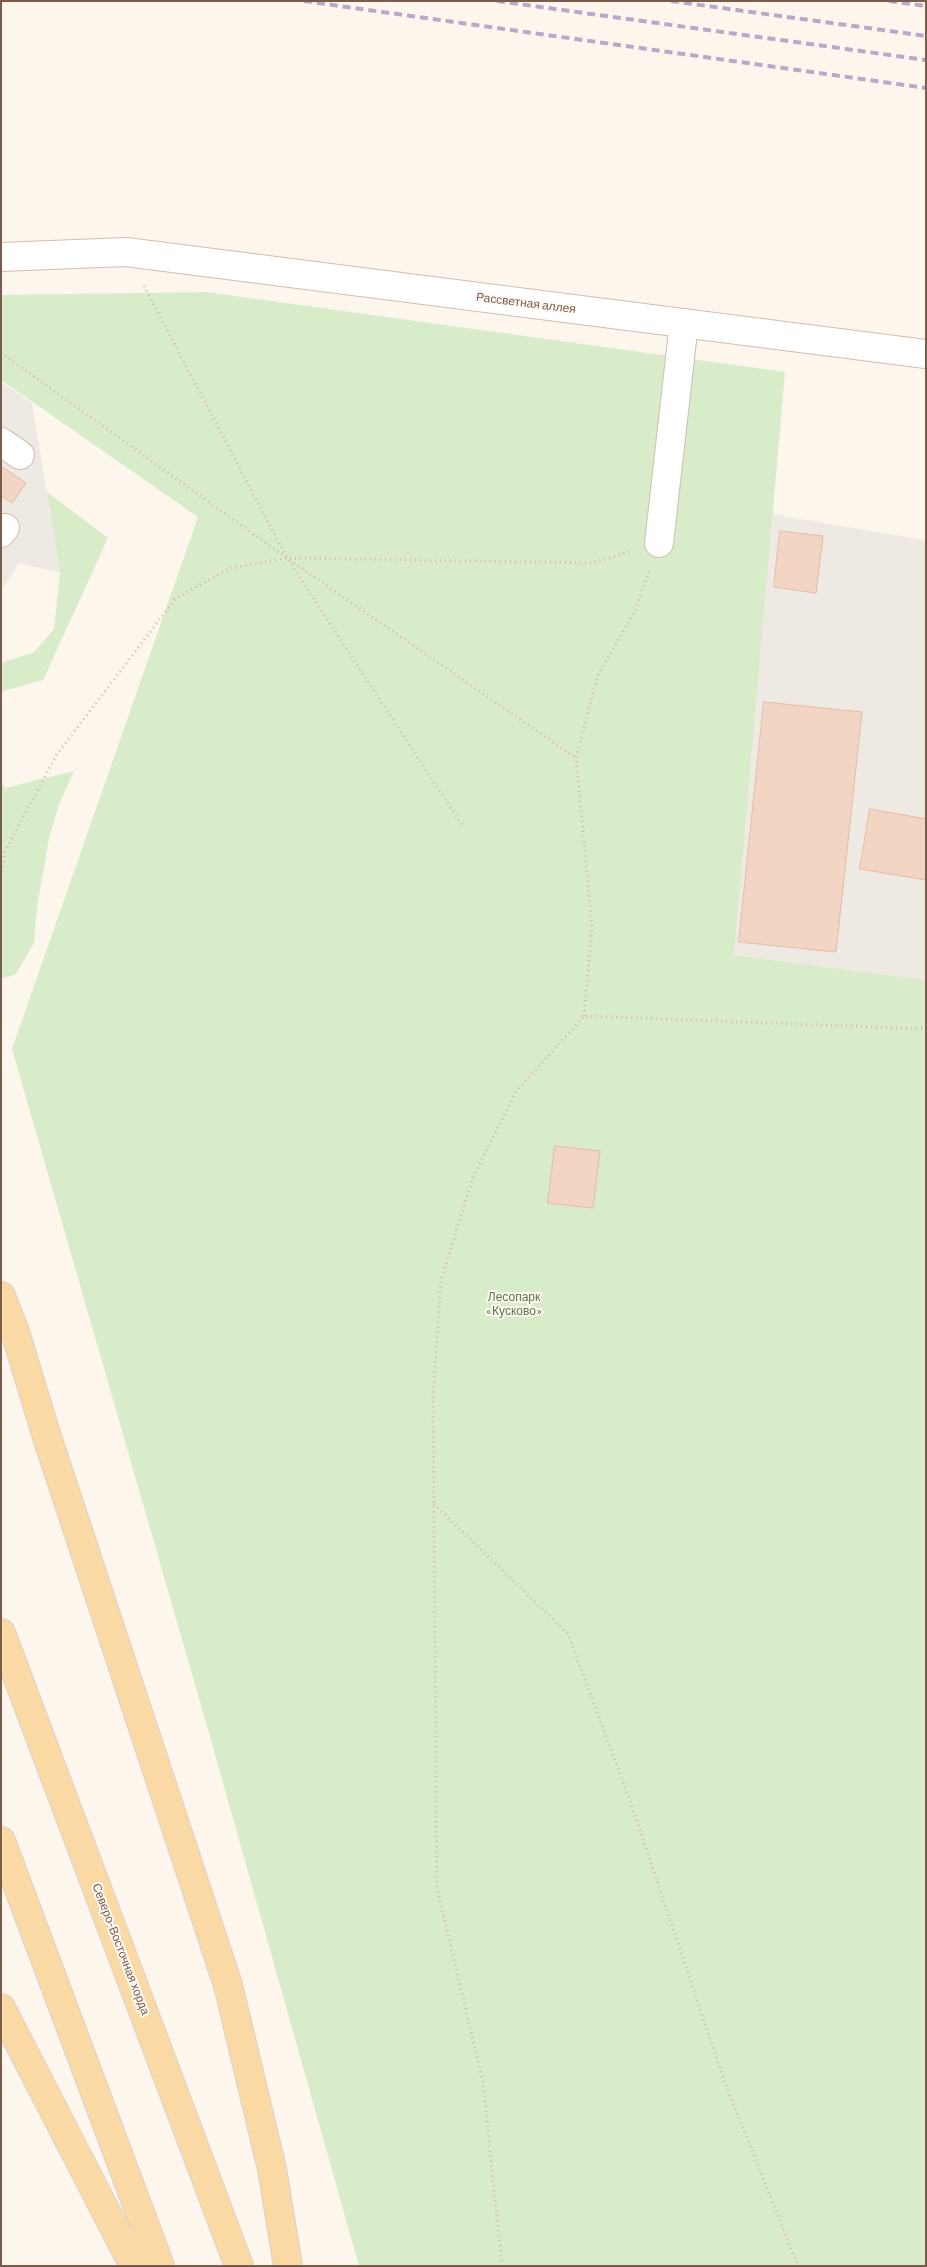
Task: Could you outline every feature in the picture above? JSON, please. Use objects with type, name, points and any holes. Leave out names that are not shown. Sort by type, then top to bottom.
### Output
[{"type":"main road","points":[[1,1296],[16,1336],[46,1437],[228,1985],[272,2169],[288,2266]]},
{"type":"main road","name":"Северо-Восточная хорда","points":[[1,1633],[15,1666],[238,2266]]},
{"type":"main road","points":[[1,1841],[160,2266]]},
{"type":"main road","points":[[1,2008],[134,2266]]},
{"type":"street","name":"Рассветная аллея","points":[[1,257],[126,252],[926,354]]},
{"type":"street","points":[[659,544],[684,323]]},
{"type":"path","points":[[126,252],[287,558],[464,828]]},
{"type":"path","points":[[1,353],[287,558],[576,758]]},
{"type":"path","points":[[1,877],[5,851],[57,754],[176,598],[231,568],[287,558],[594,563],[659,544]]},
{"type":"path","points":[[502,2266],[483,2082],[437,1888],[433,1396],[441,1280],[473,1176],[516,1092],[584,1016],[592,926],[576,758],[598,675],[635,612],[659,544]]},
{"type":"path","points":[[584,1016],[926,1029]]},
{"type":"path","points":[[434,1503],[568,1634],[631,1804],[726,2083],[798,2266]]},
{"type":"shaded area","points":[[1,382],[32,403],[60,573],[19,563],[1,591]]},
{"type":"shaded area","points":[[772,514],[926,540],[926,980],[734,955]]},
{"type":"green space","name":"Лесопарк «Кусково»","points":[[206,292],[785,372],[734,955],[926,980],[926,2266],[359,2266],[209,1733],[12,1049],[198,517],[1,380],[1,295]]},
{"type":"green space","points":[[47,492],[108,538],[43,680],[3,691],[1,695],[1,663],[34,652],[54,629],[60,573]]},
{"type":"green space","points":[[74,771],[59,805],[49,838],[37,907],[34,943],[16,974],[1,979],[1,782],[5,788]]},
{"type":"building","points":[[1,466],[26,483],[12,503],[1,496]]},
{"type":"building","points":[[780,531],[823,536],[816,593],[774,587]]},
{"type":"building","points":[[764,702],[862,712],[836,952],[739,942]]},
{"type":"building","points":[[870,809],[926,819],[926,880],[860,869]]},
{"type":"building","points":[[555,1146],[600,1151],[593,1208],[548,1203]]},
{"type":"railway","points":[[304,1],[926,88]]},
{"type":"railway","points":[[497,1],[926,60]]},
{"type":"railway","points":[[671,1],[926,36]]},
{"type":"railway","points":[[889,1],[926,6]]}]
